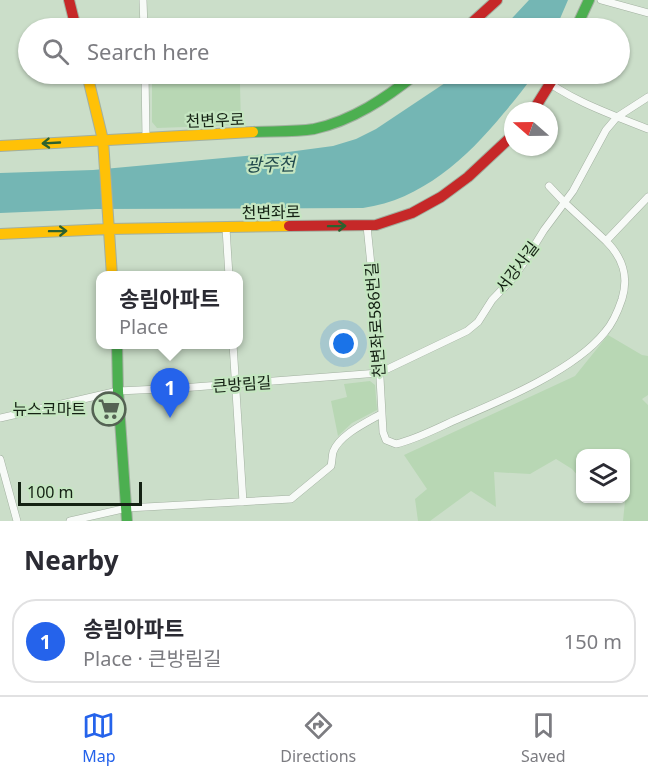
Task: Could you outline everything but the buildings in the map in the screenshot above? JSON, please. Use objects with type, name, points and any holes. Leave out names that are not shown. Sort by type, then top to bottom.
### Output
[{"type":"street","points":[[69,0],[74,18]]},
{"type":"street","points":[[143,0],[144,18]]},
{"type":"street","points":[[482,18],[497,0]]},
{"type":"street","points":[[581,18],[589,0]]},
{"type":"street","points":[[601,0],[648,13]]},
{"type":"street","points":[[89,84],[103,140],[112,271]]},
{"type":"street","points":[[145,84],[146,137]]},
{"type":"street","name":"천변우로","points":[[0,146],[298,131],[327,126],[346,119],[378,102],[402,84]]},
{"type":"street","points":[[538,102],[547,84]]},
{"type":"street","points":[[551,84],[580,101],[648,129]]},
{"type":"street","points":[[617,117],[648,97]]},
{"type":"street","name":"서강사길","points":[[379,374],[474,326],[492,300],[513,278],[544,230],[565,203],[606,130],[617,117]]},
{"type":"street","name":"천변좌로","points":[[0,234],[109,229],[376,225],[415,212],[435,201],[504,145]]},
{"type":"street","points":[[549,186],[606,241],[648,197]]},
{"type":"street","name":"천변좌로586번길","points":[[367,226],[377,324],[383,432],[386,440],[396,444],[506,398],[538,382],[582,353],[606,332],[616,315],[623,294],[625,277],[621,260],[606,241]]},
{"type":"street","points":[[226,228],[229,271]]},
{"type":"street","points":[[117,349],[127,521]]},
{"type":"street","points":[[233,349],[243,502]]},
{"type":"street","name":"큰방림길","points":[[0,418],[118,391],[379,374]]},
{"type":"street","points":[[70,521],[127,508],[291,500],[331,466],[333,452],[338,444],[354,429],[381,414]]},
{"type":"street","points":[[0,459],[3,479],[17,521]]},
{"type":"green space","points":[[152,84],[240,84],[241,125],[157,128],[152,122]]},
{"type":"green space","points":[[608,335],[642,355],[648,356],[648,395],[642,399],[648,405],[648,521],[623,521],[625,503],[630,503],[630,449],[576,449],[576,474],[556,459],[530,474],[494,472],[496,507],[471,491],[430,521],[418,521],[415,499],[427,489],[404,455],[575,376]]},
{"type":"green space","points":[[370,381],[375,385],[377,410],[352,423],[338,436],[331,401],[347,397],[344,384]]},
{"type":"water","points":[[529,0],[568,0],[560,18],[512,18]]},
{"type":"water","name":"광주천","points":[[444,84],[526,84],[512,102],[504,102],[504,112],[458,161],[423,186],[384,203],[363,208],[96,209],[0,213],[0,173],[93,170],[288,152],[333,146],[356,139],[376,129]]},
{"type":"traffic: fast","points":[[581,18],[589,0]]},
{"type":"traffic: fast","points":[[253,132],[306,130],[328,125],[368,108],[403,84]]},
{"type":"traffic: fast","points":[[117,349],[127,521]]},
{"type":"traffic: slow","points":[[89,84],[103,140],[112,271]]},
{"type":"traffic: slow","points":[[0,146],[253,132]]},
{"type":"traffic: slow","points":[[0,234],[109,229],[289,226]]},
{"type":"traffic: jam","points":[[69,0],[74,18]]},
{"type":"traffic: jam","points":[[477,18],[497,0]]},
{"type":"traffic: jam","points":[[539,102],[550,84]]},
{"type":"traffic: jam","points":[[289,226],[376,225],[412,213],[441,197],[468,177],[504,143]]},
{"type":"place","name":"뉴스코마트","points":[[109,409]]},
{"type":"place","name":"송림아파트","points":[[170,418]]}]
